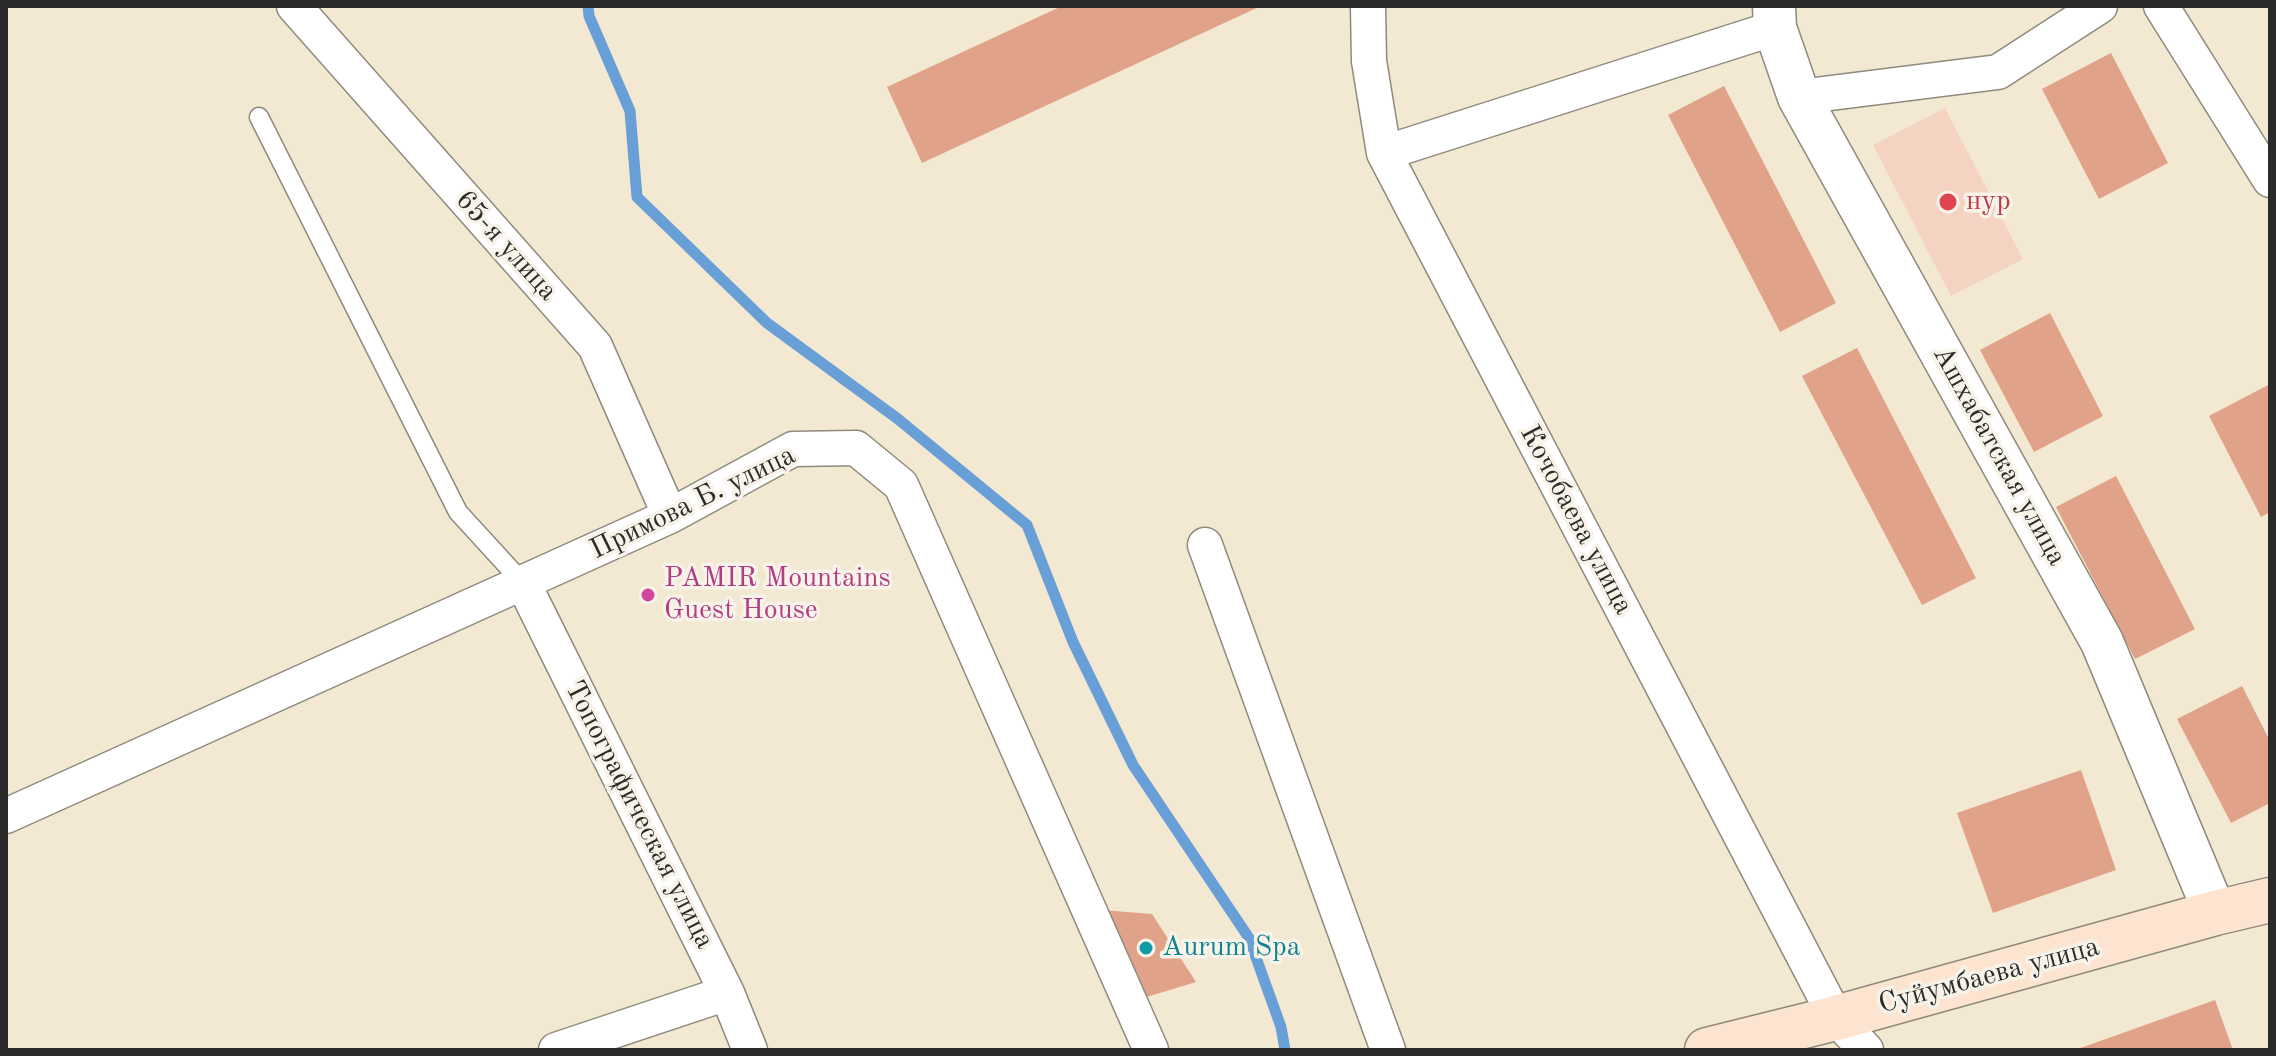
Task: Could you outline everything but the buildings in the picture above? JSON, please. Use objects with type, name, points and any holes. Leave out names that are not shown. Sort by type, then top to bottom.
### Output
[{"type":"main road","name":"Суйумбаева улица","points":[[1707,1050],[2270,900]]},
{"type":"street","name":"65-я улица","points":[[294,6],[595,346],[670,516]]},
{"type":"street","name":"Кочобаева улица","points":[[1368,6],[1369,61],[1384,153],[1836,1018],[1866,1050]]},
{"type":"street","points":[[1799,97],[1998,72],[2100,6]]},
{"type":"street","points":[[2161,6],[2270,180]]},
{"type":"street","points":[[1384,153],[1775,17]]},
{"type":"street","name":"Ашхабатская улица","points":[[1775,17],[1799,97],[2102,642],[2215,913]]},
{"type":"street","name":"Примова Б. улица","points":[[6,816],[670,516],[793,449],[856,448],[901,485],[1151,1050]]},
{"type":"street","points":[[1205,545],[1388,1050]]},
{"type":"street","name":"Топографическая улица","points":[[523,583],[727,993],[750,1050]]},
{"type":"street","points":[[556,1050],[727,993]]},
{"type":"lane","points":[[259,117],[458,512],[523,583]]},
{"type":"shaded area","name":"нур","points":[[1945,108],[2023,259],[1951,296],[1873,145]]},
{"type":"waterway","points":[[588,6],[589,16],[630,111],[637,197],[767,323],[898,419],[1027,525],[1073,642],[1133,765],[1249,938],[1281,1027],[1285,1050]]},
{"type":"place","name":"нур","points":[[1948,202]]},
{"type":"place","name":"PAMIR Mountains Guest House","points":[[648,595]]},
{"type":"place","name":"Aurum Spa","points":[[1146,948]]}]
